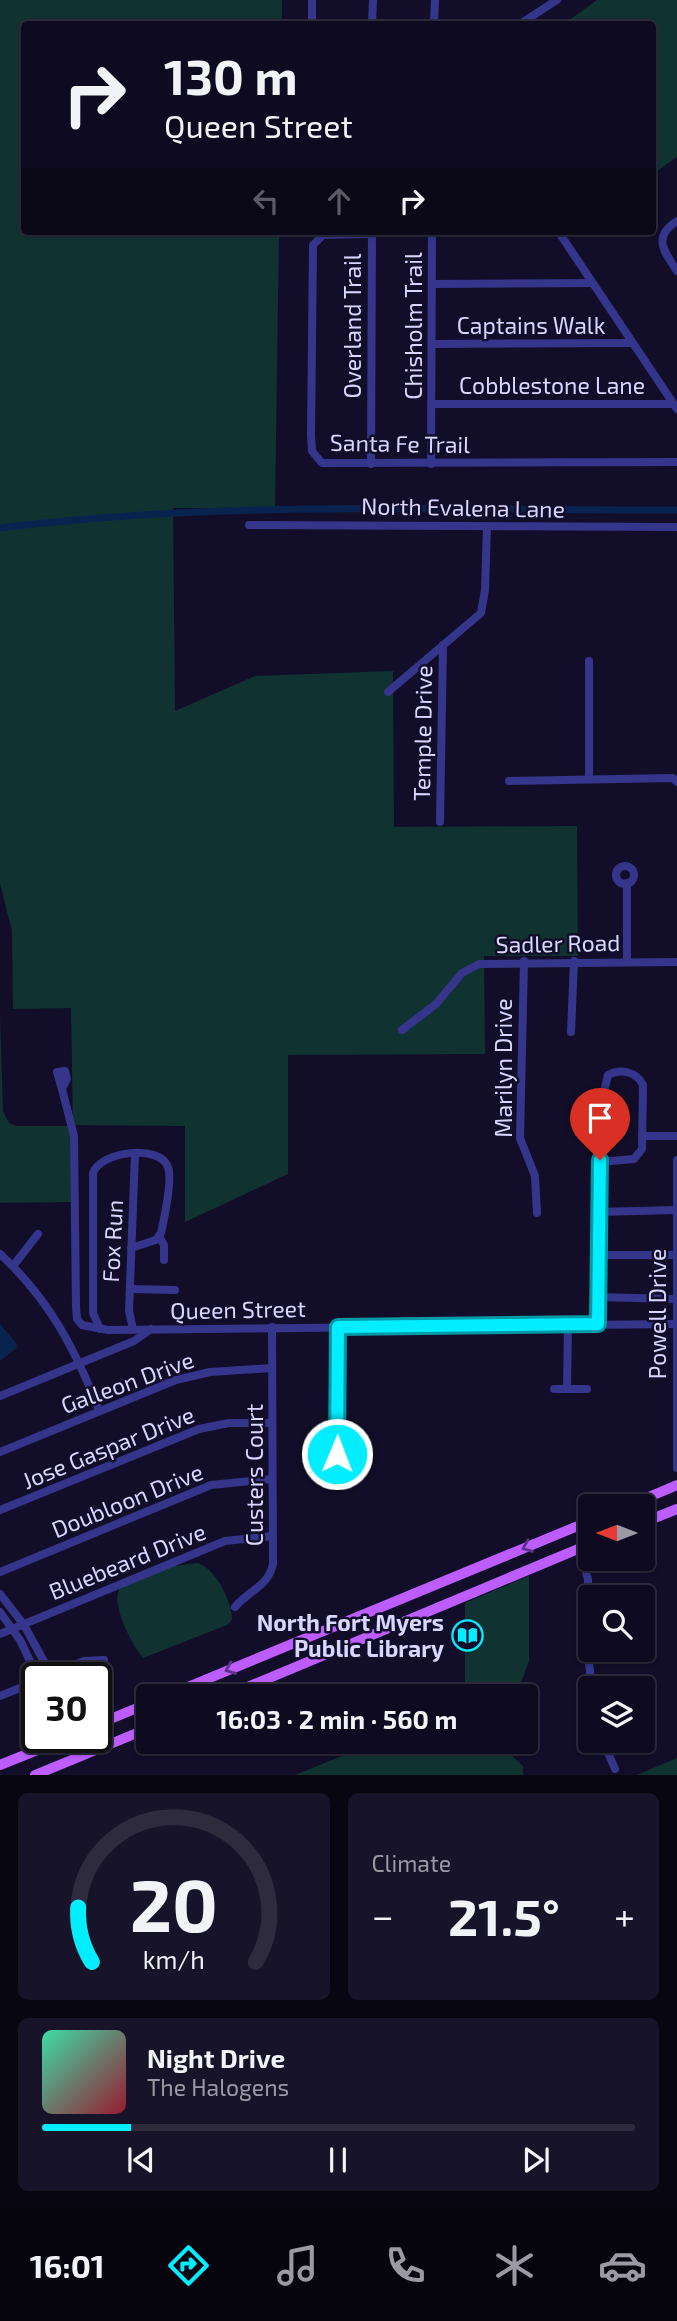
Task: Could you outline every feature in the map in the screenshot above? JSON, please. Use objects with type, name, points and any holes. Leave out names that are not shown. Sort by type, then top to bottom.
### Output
[{"type":"main road","points":[[655,1494],[677,1485]]},
{"type":"main road","points":[[655,1518],[677,1509]]},
{"type":"main road","points":[[195,1684],[578,1526]]},
{"type":"main road","points":[[255,1684],[578,1549]]},
{"type":"main road","points":[[112,1718],[136,1708]]},
{"type":"main road","points":[[36,1775],[136,1733]]},
{"type":"main road","points":[[0,1765],[30,1753]]},
{"type":"street","points":[[312,0],[312,21]]},
{"type":"street","points":[[372,21],[373,0]]},
{"type":"street","points":[[434,21],[436,0]]},
{"type":"street","points":[[525,21],[557,0]]},
{"type":"street","points":[[676,222],[664,231],[660,238],[661,247],[677,271]]},
{"type":"street","name":"Santa Fe Trail","points":[[327,235],[317,239],[313,245],[311,267],[312,451],[322,463],[677,462]]},
{"type":"street","name":"Overland Trail","points":[[371,464],[372,235]]},
{"type":"street","name":"Chisholm Trail","points":[[431,464],[432,235]]},
{"type":"street","points":[[561,235],[675,407]]},
{"type":"street","points":[[432,284],[592,284]]},
{"type":"street","name":"Captains Walk","points":[[432,344],[631,343]]},
{"type":"street","name":"Cobblestone Lane","points":[[432,404],[675,407]]},
{"type":"street","name":"North Evalena Lane","points":[[248,524],[677,527]]},
{"type":"street","points":[[388,692],[481,613],[485,590],[487,527]]},
{"type":"street","name":"Temple Drive","points":[[440,822],[443,645]]},
{"type":"street","points":[[589,661],[589,779]]},
{"type":"street","points":[[509,781],[673,778],[677,782]]},
{"type":"street","points":[[627,883],[627,961]]},
{"type":"street","name":"Sadler Road","points":[[402,1030],[436,1004],[470,966],[524,961],[677,962]]},
{"type":"street","name":"Marilyn Drive","points":[[524,961],[520,1138],[535,1175],[537,1213]]},
{"type":"street","points":[[571,1032],[574,961]]},
{"type":"street","points":[[598,1324],[598,1212],[599,1163],[601,1095],[606,1078],[613,1072],[632,1074],[642,1081],[642,1136],[638,1157],[599,1163]]},
{"type":"street","points":[[62,1089],[74,1136],[77,1319],[82,1325],[100,1329]]},
{"type":"street","points":[[642,1136],[677,1136]]},
{"type":"street","points":[[100,1329],[93,1313],[96,1166],[110,1157],[135,1154],[163,1159],[169,1173],[159,1236],[164,1245],[164,1260]]},
{"type":"street","name":"Fox Run","points":[[133,1329],[129,1319],[135,1154]]},
{"type":"street","name":"Powell Drive","points":[[677,1160],[677,1468]]},
{"type":"street","points":[[598,1212],[677,1210]]},
{"type":"street","points":[[13,1266],[38,1234]]},
{"type":"street","points":[[131,1248],[159,1236]]},
{"type":"street","points":[[0,1254],[31,1284],[60,1322],[99,1410]]},
{"type":"street","points":[[598,1255],[676,1255]]},
{"type":"street","points":[[130,1289],[175,1290]]},
{"type":"street","points":[[597,1297],[676,1299]]},
{"type":"street","name":"Queen Street","points":[[100,1329],[677,1324]]},
{"type":"street","points":[[567,1389],[568,1325]]},
{"type":"street","name":"Custers Court","points":[[235,1607],[244,1596],[263,1585],[273,1564],[272,1327]]},
{"type":"street","points":[[337,1454],[338,1327]]},
{"type":"street","points":[[0,1396],[134,1341],[151,1329]]},
{"type":"street","name":"Galleon Drive","points":[[0,1452],[191,1375],[234,1369],[272,1368]]},
{"type":"street","points":[[554,1389],[587,1389]]},
{"type":"street","name":"Jose Gaspar Drive","points":[[0,1510],[183,1434],[229,1423],[272,1423]]},
{"type":"street","name":"Doubloon Drive","points":[[0,1572],[211,1485],[272,1479]]},
{"type":"street","name":"Bluebeard Drive","points":[[0,1634],[225,1541],[273,1536]]},
{"type":"street","points":[[586,1572],[591,1676]]},
{"type":"street","points":[[0,1594],[24,1625],[44,1662]]},
{"type":"street","points":[[0,1612],[30,1662]]},
{"type":"street","points":[[82,1662],[104,1660]]},
{"type":"street","points":[[0,1696],[21,1687]]},
{"type":"street","points":[[75,1753],[78,1758]]},
{"type":"street","points":[[608,1753],[615,1769]]},
{"type":"green space","points":[[0,0],[282,0],[282,21],[21,21],[21,235],[279,235],[275,509],[173,508],[175,711],[255,676],[393,671],[394,827],[577,826],[578,956],[484,956],[485,1054],[288,1055],[288,1174],[185,1222],[185,1126],[73,1125],[71,1008],[13,1009],[12,931],[0,883]]},
{"type":"green space","points":[[597,0],[677,0],[677,157],[656,172],[656,21],[568,21]]},
{"type":"green space","points":[[0,1016],[3,1111],[9,1123],[16,1126],[70,1126],[72,1202],[0,1203]]},
{"type":"green space","points":[[198,1563],[211,1572],[222,1587],[232,1620],[227,1625],[143,1658],[133,1644],[120,1614],[120,1588],[167,1567]]},
{"type":"green space","points":[[529,1576],[529,1661],[520,1684],[465,1684],[465,1603]]},
{"type":"green space","points":[[347,1754],[510,1754],[523,1766],[523,1775],[295,1775]]},
{"type":"green space","points":[[677,1758],[677,1775],[637,1775]]},
{"type":"water","points":[[0,1324],[17,1348],[0,1361]]},
{"type":"waterway","points":[[0,528],[84,519],[253,510],[677,510]]},
{"type":"place","name":"North Fort Myers Public Library","points":[[467,1635]]},
{"type":"route","points":[[337,1454],[338,1327],[598,1324],[600,1160]]}]
